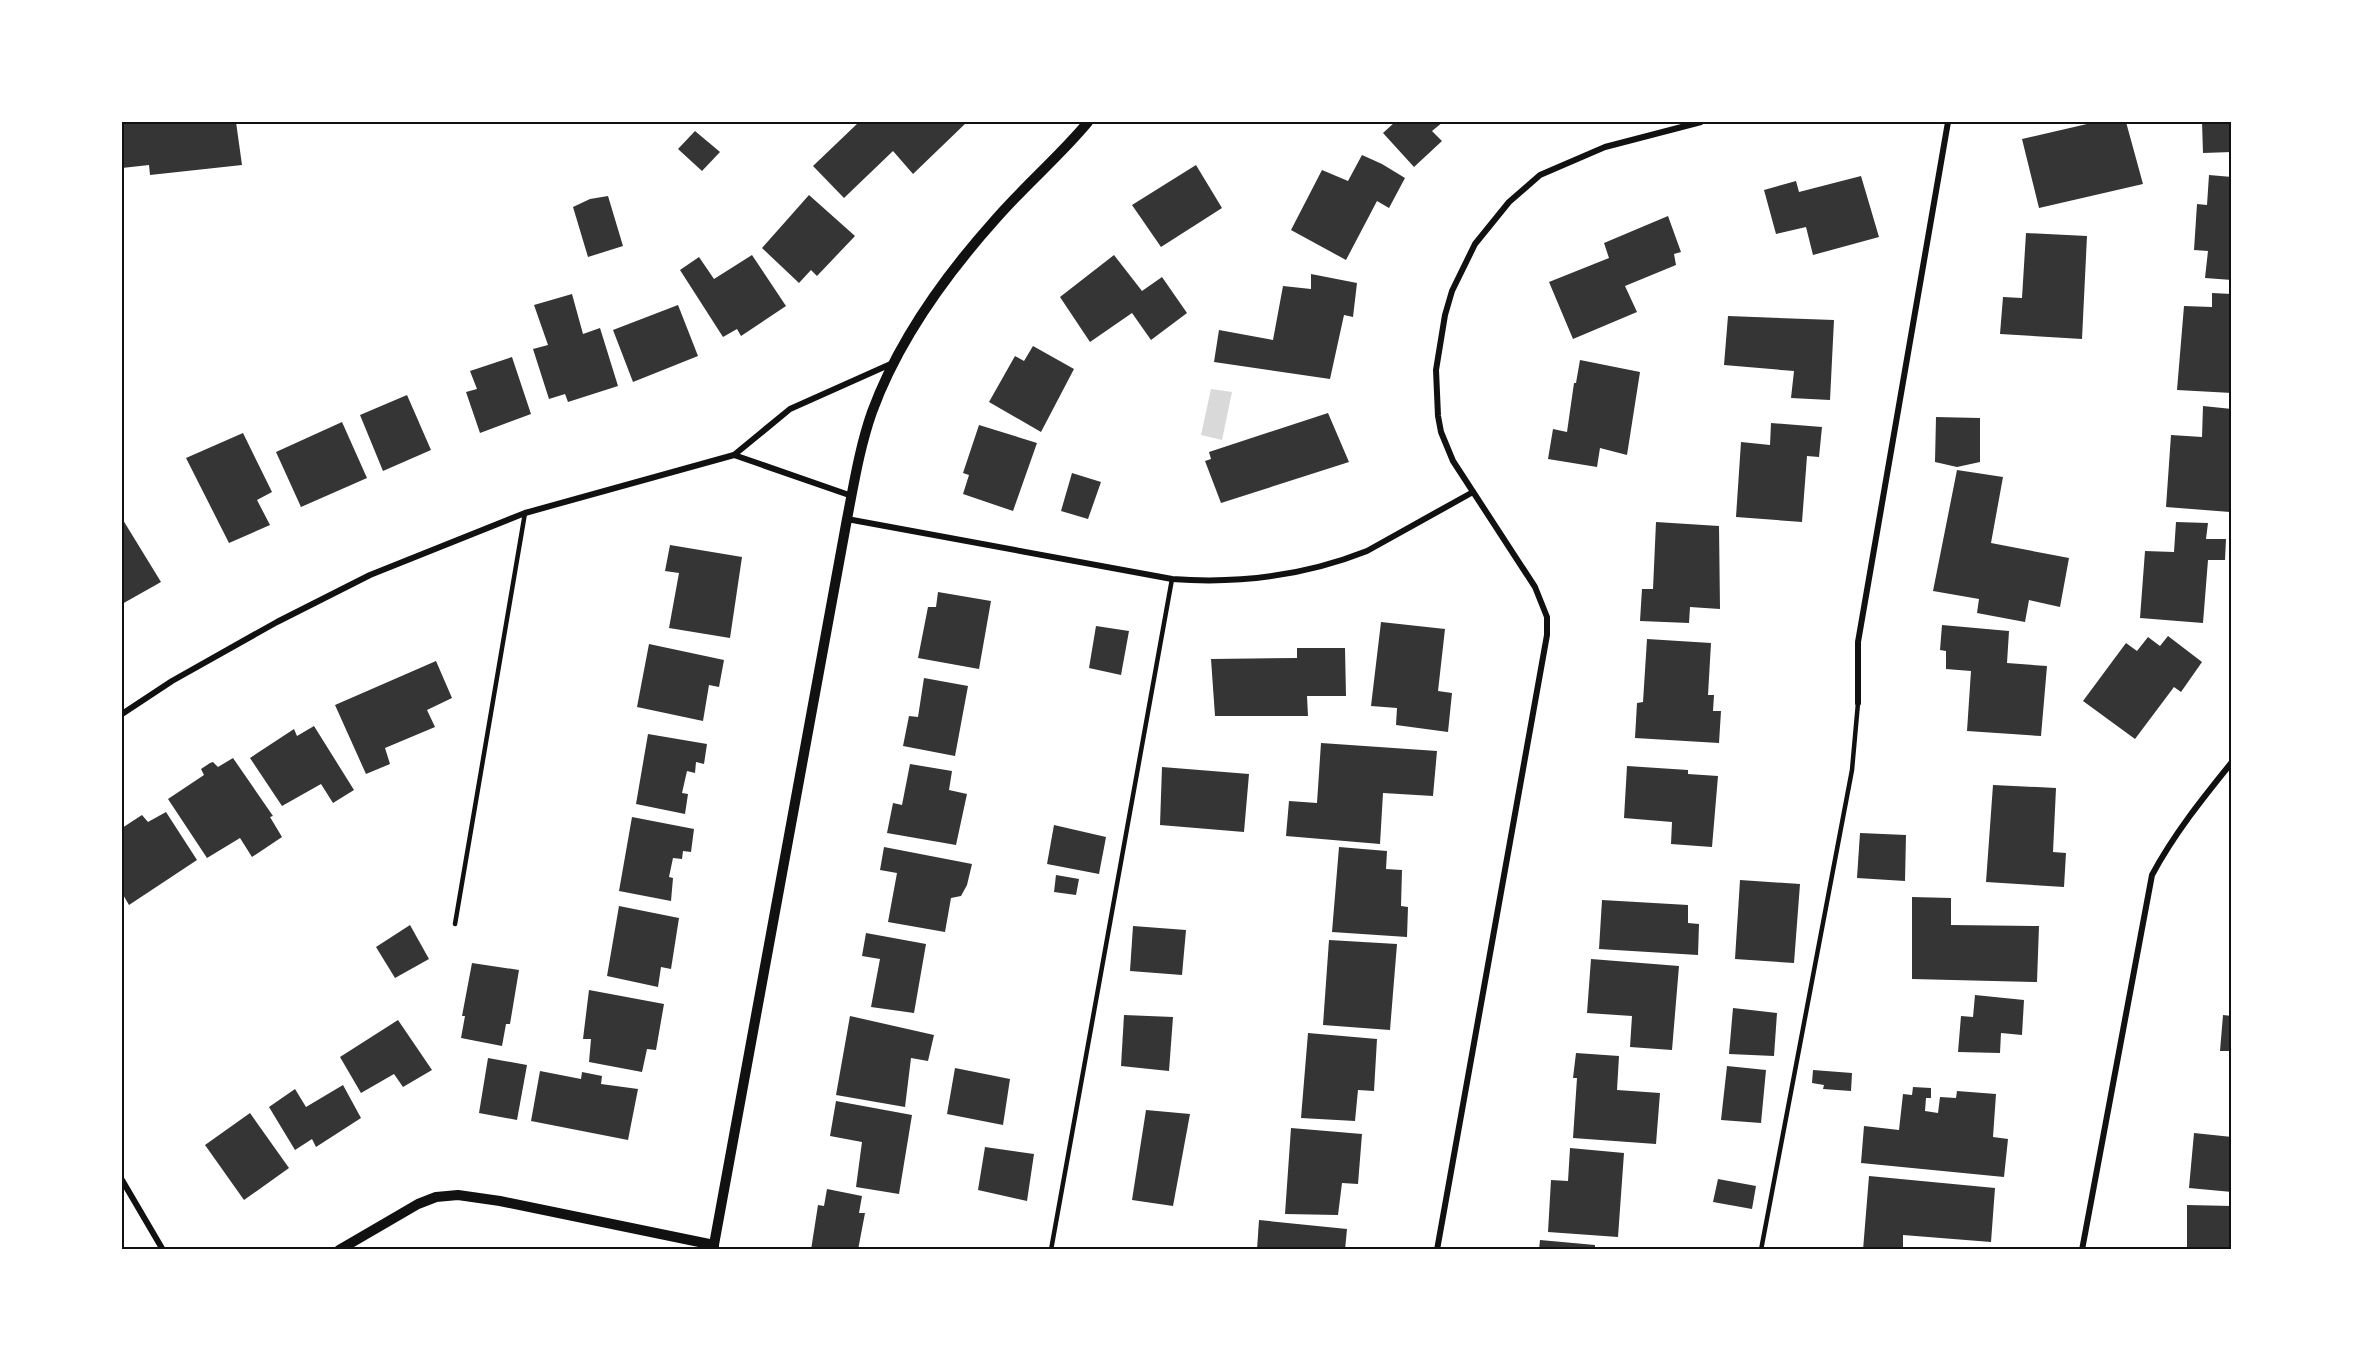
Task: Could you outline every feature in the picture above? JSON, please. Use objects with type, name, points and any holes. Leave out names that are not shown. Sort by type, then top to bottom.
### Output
[{"type":"street","points":[[339,1250],[418,1204],[436,1197],[458,1195],[500,1201],[713,1247],[847,519],[872,412],[894,362],[946,279],[995,220],[1088,122]]},
{"type":"street","points":[[1437,1250],[1548,635],[1547,617],[1534,587],[1454,461],[1441,432],[1436,370],[1444,315],[1452,291],[1475,244],[1509,202],[1540,175],[1605,147],[1701,122]]},
{"type":"street","points":[[1858,703],[1858,642],[1948,122]]},
{"type":"street","points":[[122,714],[172,681],[277,622],[369,575],[525,513],[734,455],[790,409],[894,362]]},
{"type":"street","points":[[734,455],[852,496]]},
{"type":"street","points":[[847,519],[1172,579],[1208,582],[1244,580],[1283,574],[1334,562],[1367,551],[1473,492]]},
{"type":"street","points":[[2082,1250],[2152,875],[2190,813],[2232,762]]},
{"type":"street","points":[[122,1180],[163,1250]]},
{"type":"lane","points":[[455,924],[525,513]]},
{"type":"lane","points":[[1051,1250],[1172,579]]},
{"type":"lane","points":[[1761,1250],[1852,770],[1858,703]]},
{"type":"shaded area","points":[[1211,389],[1232,392],[1222,440],[1201,435]]},
{"type":"building","points":[[122,122],[236,122],[242,165],[150,175],[149,165],[122,168]]},
{"type":"building","points":[[859,122],[967,122],[913,174],[893,151],[844,198],[813,166]]},
{"type":"building","points":[[1395,122],[1443,122],[1432,131],[1442,141],[1414,167],[1383,133]]},
{"type":"building","points":[[2086,122],[2126,122],[2143,184],[2039,208],[2022,139],[2087,124]]},
{"type":"building","points":[[2202,122],[2232,122],[2232,152],[2203,153]]},
{"type":"building","points":[[695,131],[720,152],[702,171],[678,149]]},
{"type":"building","points":[[1362,155],[1405,178],[1389,208],[1377,201],[1346,260],[1291,230],[1322,170],[1348,181]]},
{"type":"building","points":[[1196,165],[1222,208],[1161,247],[1132,205]]},
{"type":"building","points":[[2209,175],[2232,177],[2232,280],[2205,278],[2208,251],[2194,250],[2197,204],[2207,205]]},
{"type":"building","points":[[1861,176],[1879,237],[1813,255],[1806,227],[1776,234],[1764,190],[1796,181],[1799,192]]},
{"type":"building","points":[[809,195],[855,236],[817,276],[811,270],[799,283],[762,248]]},
{"type":"building","points":[[608,196],[623,246],[588,257],[573,207],[590,199]]},
{"type":"building","points":[[1668,216],[1681,252],[1674,254],[1676,265],[1625,286],[1637,312],[1573,339],[1549,282],[1609,258],[1604,243]]},
{"type":"building","points":[[2026,233],[2087,236],[2082,339],[2000,334],[2003,297],[2022,298]]},
{"type":"building","points":[[752,255],[786,306],[741,336],[737,329],[723,337],[680,270],[699,257],[714,279]]},
{"type":"building","points":[[1114,255],[1142,291],[1162,277],[1187,313],[1151,340],[1132,313],[1090,342],[1060,297]]},
{"type":"building","points":[[1311,274],[1357,283],[1353,317],[1344,315],[1330,379],[1214,362],[1219,330],[1273,340],[1283,286],[1311,289]]},
{"type":"building","points":[[2212,293],[2232,294],[2232,393],[2177,390],[2184,306],[2212,307]]},
{"type":"building","points":[[572,294],[583,334],[600,328],[618,386],[568,402],[565,394],[549,399],[533,349],[548,345],[534,305]]},
{"type":"building","points":[[678,305],[698,356],[633,382],[613,330]]},
{"type":"building","points":[[1728,316],[1834,320],[1830,400],[1791,398],[1794,371],[1724,365]]},
{"type":"building","points":[[1033,346],[1074,369],[1041,432],[989,402],[1015,356],[1024,361]]},
{"type":"building","points":[[512,357],[531,414],[480,433],[466,392],[477,389],[470,371]]},
{"type":"building","points":[[1580,360],[1640,372],[1627,455],[1600,448],[1597,467],[1548,459],[1553,429],[1567,432],[1574,383],[1576,383]]},
{"type":"building","points":[[407,395],[431,450],[383,471],[360,415]]},
{"type":"building","points":[[2203,406],[2232,409],[2230,512],[2166,507],[2171,435],[2202,437]]},
{"type":"building","points":[[1328,413],[1349,462],[1221,503],[1205,461],[1211,459],[1209,452]]},
{"type":"building","points":[[1936,417],[1980,418],[1980,462],[1957,467],[1935,462]]},
{"type":"building","points":[[342,422],[367,478],[301,507],[276,452]]},
{"type":"building","points":[[1771,423],[1822,427],[1819,457],[1807,456],[1802,522],[1736,517],[1741,442],[1770,445]]},
{"type":"building","points":[[979,425],[1037,443],[1013,511],[963,494],[969,475],[963,473]]},
{"type":"building","points":[[243,433],[272,492],[257,500],[270,525],[229,543],[186,458]]},
{"type":"building","points":[[1957,470],[2003,477],[1991,543],[2069,558],[2060,607],[2029,600],[2025,622],[1977,613],[1979,599],[1933,591]]},
{"type":"building","points":[[1072,473],[1101,482],[1088,519],[1061,511]]},
{"type":"building","points":[[122,521],[161,582],[122,604]]},
{"type":"building","points":[[1656,522],[1719,526],[1720,609],[1690,607],[1689,623],[1640,621],[1642,589],[1653,589]]},
{"type":"building","points":[[2176,522],[2208,523],[2206,539],[2226,539],[2225,560],[2208,560],[2203,623],[2140,618],[2145,551],[2174,552]]},
{"type":"building","points":[[670,545],[742,557],[730,638],[669,628],[679,573],[665,571]]},
{"type":"building","points":[[938,592],[991,601],[979,669],[918,658],[928,607],[936,607]]},
{"type":"building","points":[[1381,622],[1445,629],[1438,691],[1452,693],[1448,732],[1396,725],[1397,708],[1371,706]]},
{"type":"building","points":[[1942,625],[2009,631],[2007,663],[2047,666],[2041,736],[1967,731],[1971,671],[1946,669],[1946,651],[1940,650]]},
{"type":"building","points":[[1096,626],[1129,631],[1121,675],[1089,668]]},
{"type":"building","points":[[2168,636],[2202,662],[2181,692],[2174,687],[2135,739],[2083,701],[2126,643],[2137,651],[2148,637],[2160,646]]},
{"type":"building","points":[[1647,639],[1711,643],[1708,695],[1714,695],[1713,711],[1721,711],[1719,743],[1635,738],[1637,703],[1643,702]]},
{"type":"building","points":[[649,644],[724,660],[719,687],[709,685],[703,721],[637,707]]},
{"type":"building","points":[[1297,648],[1345,648],[1346,696],[1307,696],[1308,716],[1215,716],[1211,659],[1297,658]]},
{"type":"building","points":[[436,661],[452,698],[427,710],[435,727],[385,748],[390,764],[366,774],[335,705]]},
{"type":"building","points":[[924,678],[968,686],[955,756],[903,746],[909,716],[918,717]]},
{"type":"building","points":[[314,726],[354,790],[333,803],[321,784],[282,806],[250,758],[294,729],[297,736]]},
{"type":"building","points":[[648,734],[707,744],[704,764],[696,762],[695,773],[687,771],[682,793],[688,794],[685,814],[636,804]]},
{"type":"building","points":[[1321,743],[1437,751],[1433,796],[1383,793],[1380,844],[1286,836],[1289,801],[1317,803]]},
{"type":"building","points":[[233,758],[273,816],[270,817],[282,837],[252,857],[240,838],[207,858],[168,799],[204,775],[201,769],[210,763],[213,762],[218,767]]},
{"type":"building","points":[[910,764],[952,771],[949,790],[967,794],[956,845],[887,833],[893,803],[902,805]]},
{"type":"building","points":[[1627,766],[1688,770],[1688,774],[1718,776],[1712,847],[1671,844],[1672,822],[1624,818]]},
{"type":"building","points":[[1162,767],[1249,774],[1244,832],[1160,825]]},
{"type":"building","points":[[1993,785],[2056,788],[2053,852],[2066,853],[2064,887],[1986,882]]},
{"type":"building","points":[[166,812],[197,860],[129,905],[122,893],[122,828],[142,815],[148,822]]},
{"type":"building","points":[[632,817],[694,829],[691,852],[683,851],[682,859],[673,858],[669,877],[673,878],[671,901],[619,891]]},
{"type":"building","points":[[1054,825],[1106,837],[1099,874],[1047,864]]},
{"type":"building","points":[[1860,833],[1906,835],[1905,881],[1857,878]]},
{"type":"building","points":[[884,847],[972,864],[967,885],[961,896],[951,898],[945,932],[888,922],[897,873],[880,870]]},
{"type":"building","points":[[1339,847],[1387,851],[1386,869],[1402,870],[1401,906],[1408,907],[1407,937],[1332,932]]},
{"type":"building","points":[[1056,875],[1079,879],[1076,895],[1054,892]]},
{"type":"building","points":[[1740,880],[1800,884],[1794,963],[1735,959]]},
{"type":"building","points":[[1912,897],[1951,898],[1951,925],[2039,926],[2037,982],[1912,979]]},
{"type":"building","points":[[1602,900],[1688,905],[1688,923],[1699,924],[1698,955],[1599,949]]},
{"type":"building","points":[[619,906],[679,918],[671,969],[661,967],[658,987],[607,976]]},
{"type":"building","points":[[410,925],[429,959],[395,978],[376,947]]},
{"type":"building","points":[[1133,926],[1186,930],[1182,975],[1130,971]]},
{"type":"building","points":[[866,933],[926,944],[914,1013],[871,1007],[880,959],[862,956]]},
{"type":"building","points":[[1329,940],[1397,944],[1390,1030],[1323,1025]]},
{"type":"building","points":[[1591,959],[1679,966],[1672,1050],[1630,1047],[1632,1016],[1587,1013]]},
{"type":"building","points":[[472,963],[519,970],[510,1024],[506,1024],[502,1046],[461,1038],[465,1016],[462,1016]]},
{"type":"building","points":[[589,990],[664,1004],[656,1050],[647,1049],[642,1072],[589,1062],[591,1039],[583,1039]]},
{"type":"building","points":[[1975,995],[2024,1000],[2022,1035],[2001,1033],[2000,1053],[1958,1052],[1961,1016],[1973,1017]]},
{"type":"building","points":[[1733,1008],[1777,1013],[1774,1056],[1729,1054]]},
{"type":"building","points":[[1124,1015],[1173,1017],[1169,1071],[1121,1066]]},
{"type":"building","points":[[2223,1015],[2232,1016],[2232,1051],[2220,1051]]},
{"type":"building","points":[[850,1016],[934,1035],[928,1061],[911,1058],[905,1107],[836,1095]]},
{"type":"building","points":[[398,1020],[432,1070],[403,1087],[394,1074],[361,1093],[340,1057]]},
{"type":"building","points":[[1308,1033],[1377,1039],[1374,1091],[1358,1090],[1355,1121],[1301,1118]]},
{"type":"building","points":[[1576,1053],[1619,1056],[1617,1090],[1660,1093],[1656,1144],[1573,1138],[1577,1078],[1573,1078]]},
{"type":"building","points":[[488,1058],[527,1065],[517,1120],[479,1113]]},
{"type":"building","points":[[1727,1066],[1766,1070],[1761,1123],[1721,1120]]},
{"type":"building","points":[[955,1068],[1010,1079],[1003,1125],[947,1114]]},
{"type":"building","points":[[1813,1070],[1852,1073],[1851,1091],[1823,1089],[1824,1085],[1812,1083]]},
{"type":"building","points":[[540,1071],[581,1079],[582,1072],[602,1076],[601,1084],[638,1089],[628,1140],[531,1121]]},
{"type":"building","points":[[343,1085],[361,1118],[316,1147],[312,1139],[295,1150],[269,1107],[295,1089],[306,1107]]},
{"type":"building","points":[[1913,1087],[1931,1088],[1931,1098],[1926,1098],[1925,1111],[1938,1113],[1940,1097],[1956,1098],[1957,1091],[1996,1094],[1993,1137],[2008,1139],[2004,1177],[1861,1163],[1864,1126],[1899,1130],[1903,1094],[1912,1095]]},
{"type":"building","points":[[836,1101],[912,1115],[899,1194],[856,1187],[862,1142],[830,1136]]},
{"type":"building","points":[[1146,1110],[1190,1114],[1173,1206],[1132,1200]]},
{"type":"building","points":[[250,1113],[289,1168],[244,1200],[205,1145]]},
{"type":"building","points":[[1291,1128],[1362,1134],[1358,1184],[1342,1183],[1338,1215],[1285,1214]]},
{"type":"building","points":[[2194,1133],[2232,1137],[2232,1192],[2189,1188]]},
{"type":"building","points":[[985,1147],[1034,1154],[1027,1201],[978,1190]]},
{"type":"building","points":[[1570,1148],[1624,1153],[1618,1237],[1548,1232],[1551,1180],[1568,1181]]},
{"type":"building","points":[[1869,1176],[1995,1188],[1991,1242],[1903,1235],[1903,1250],[1863,1250]]},
{"type":"building","points":[[1718,1179],[1756,1186],[1752,1209],[1713,1202]]},
{"type":"building","points":[[827,1189],[862,1196],[859,1213],[865,1213],[858,1250],[811,1250],[818,1205],[824,1206]]},
{"type":"building","points":[[2187,1205],[2232,1206],[2232,1250],[2187,1250]]},
{"type":"building","points":[[1259,1220],[1347,1229],[1345,1250],[1257,1250]]},
{"type":"building","points":[[1540,1240],[1595,1245],[1595,1250],[1539,1250]]}]
